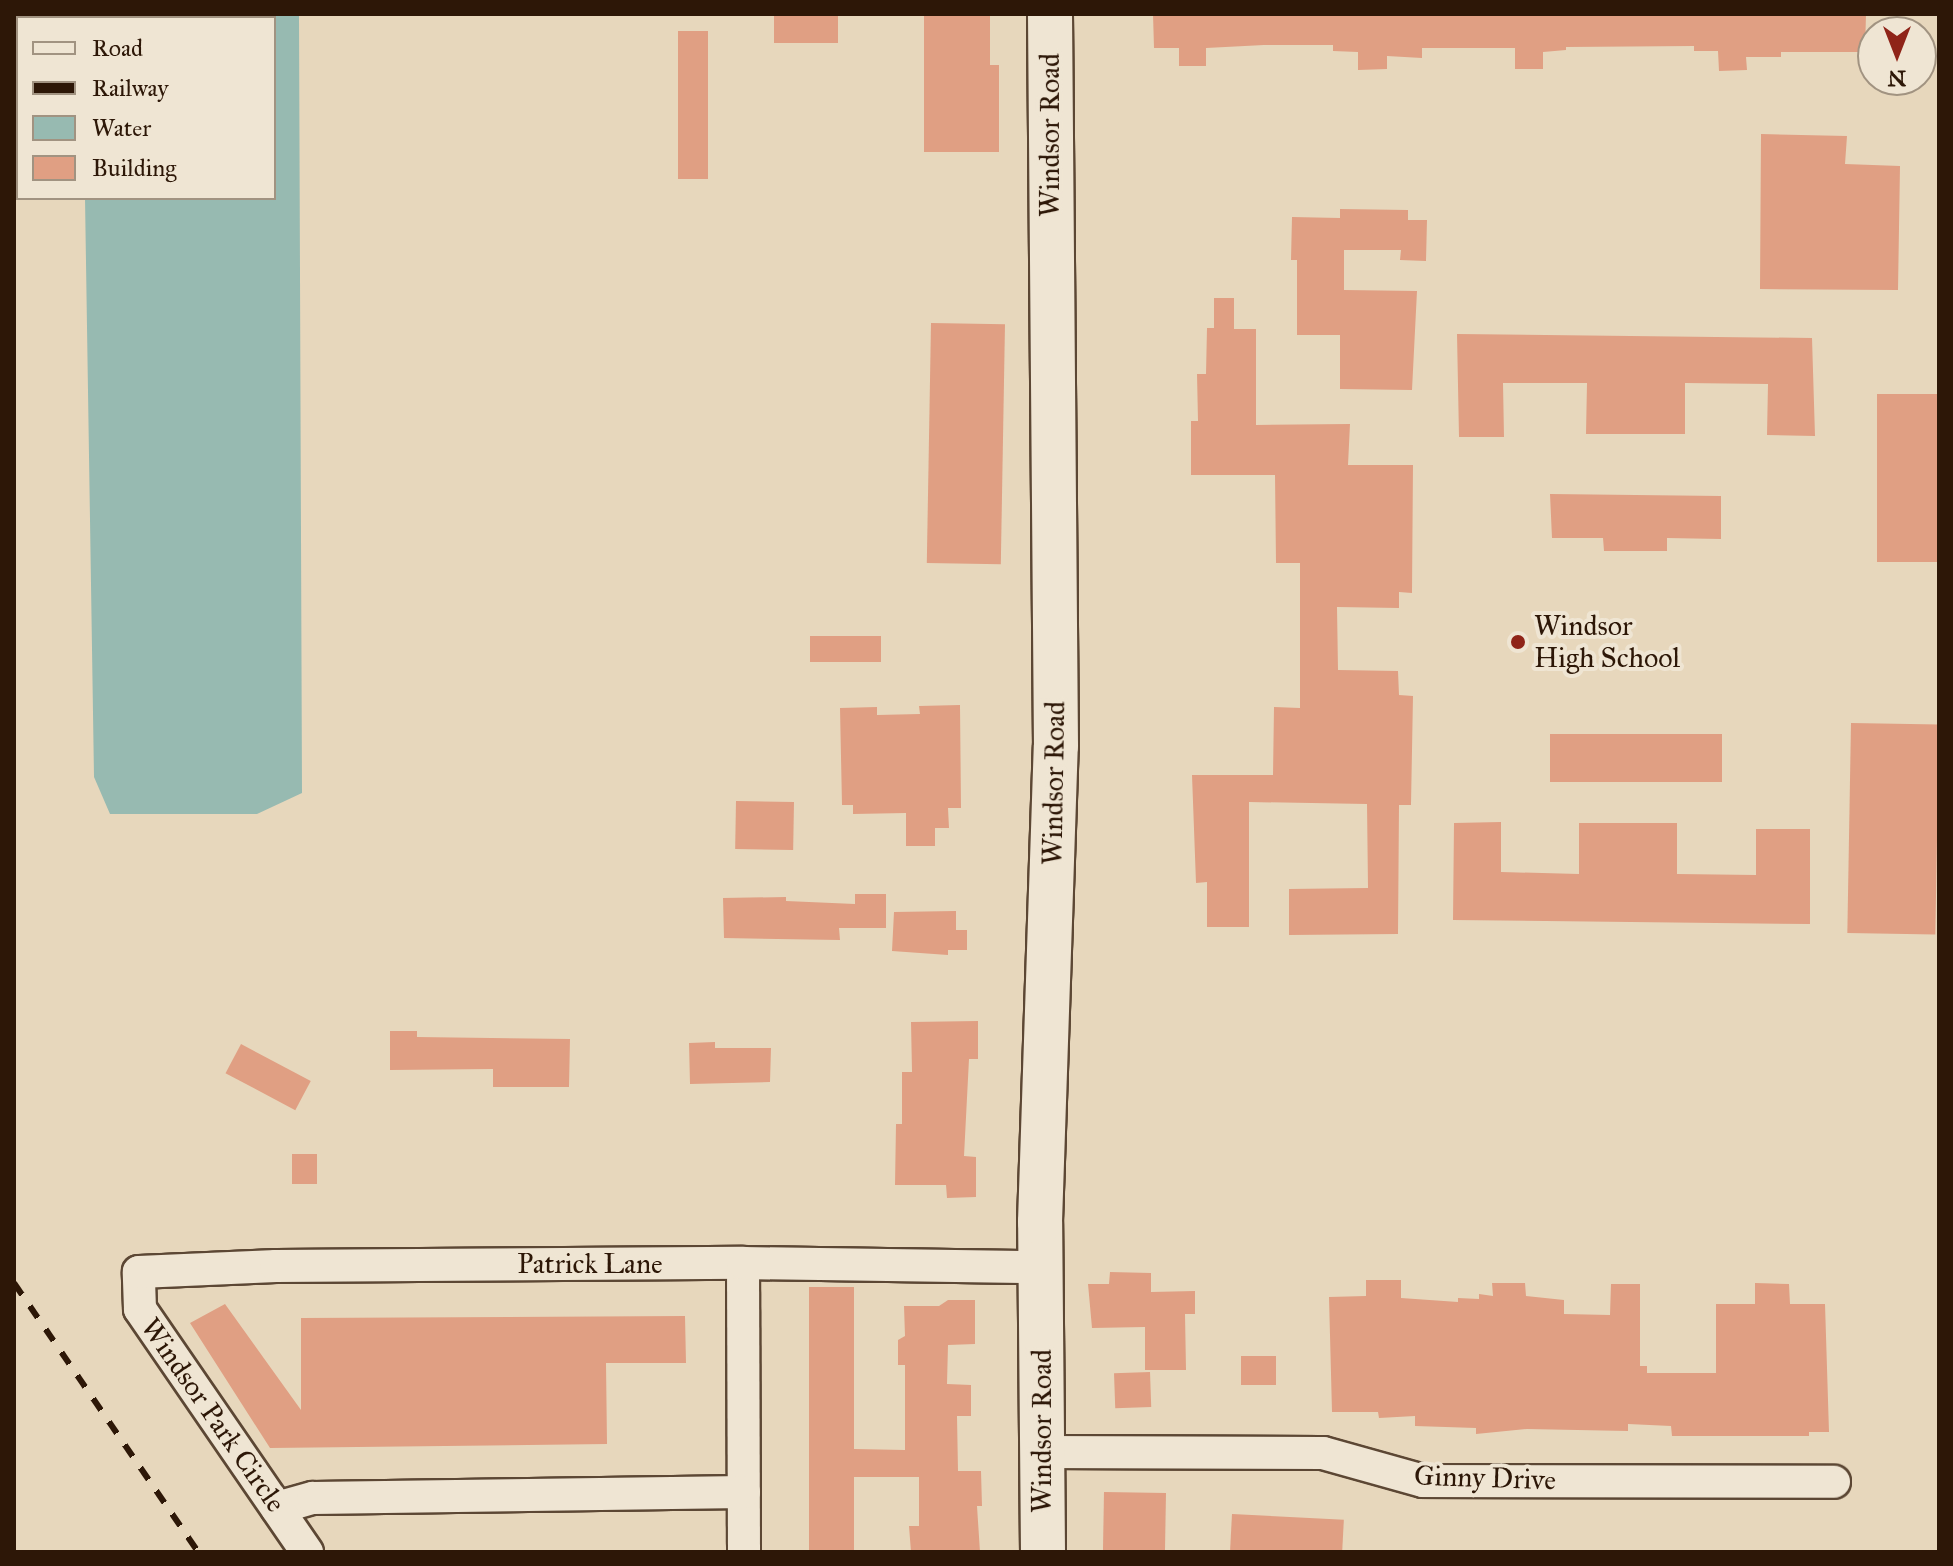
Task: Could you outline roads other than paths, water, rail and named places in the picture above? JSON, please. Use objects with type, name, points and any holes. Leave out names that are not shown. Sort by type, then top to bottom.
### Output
[{"type":"main road","name":"Windsor Road","points":[[1043,1552],[1040,1267],[1056,746],[1050,14]]},
{"type":"street","name":"Patrick Lane","points":[[139,1272],[276,1266],[743,1263],[1040,1267]]},
{"type":"street","points":[[743,1263],[744,1552]]},
{"type":"street","name":"Windsor Park Circle","points":[[139,1272],[140,1309],[307,1552]]},
{"type":"street","name":"Ginny Drive","points":[[1043,1452],[1323,1453],[1423,1481],[1834,1482]]},
{"type":"street","points":[[277,1508],[313,1498],[744,1492]]},
{"type":"water","points":[[299,14],[302,793],[257,814],[110,814],[94,777],[85,200],[276,200],[276,16],[90,16]]},
{"type":"railway","points":[[14,1283],[198,1552]]},
{"type":"place","name":"Windsor High School","points":[[1518,642]]}]
